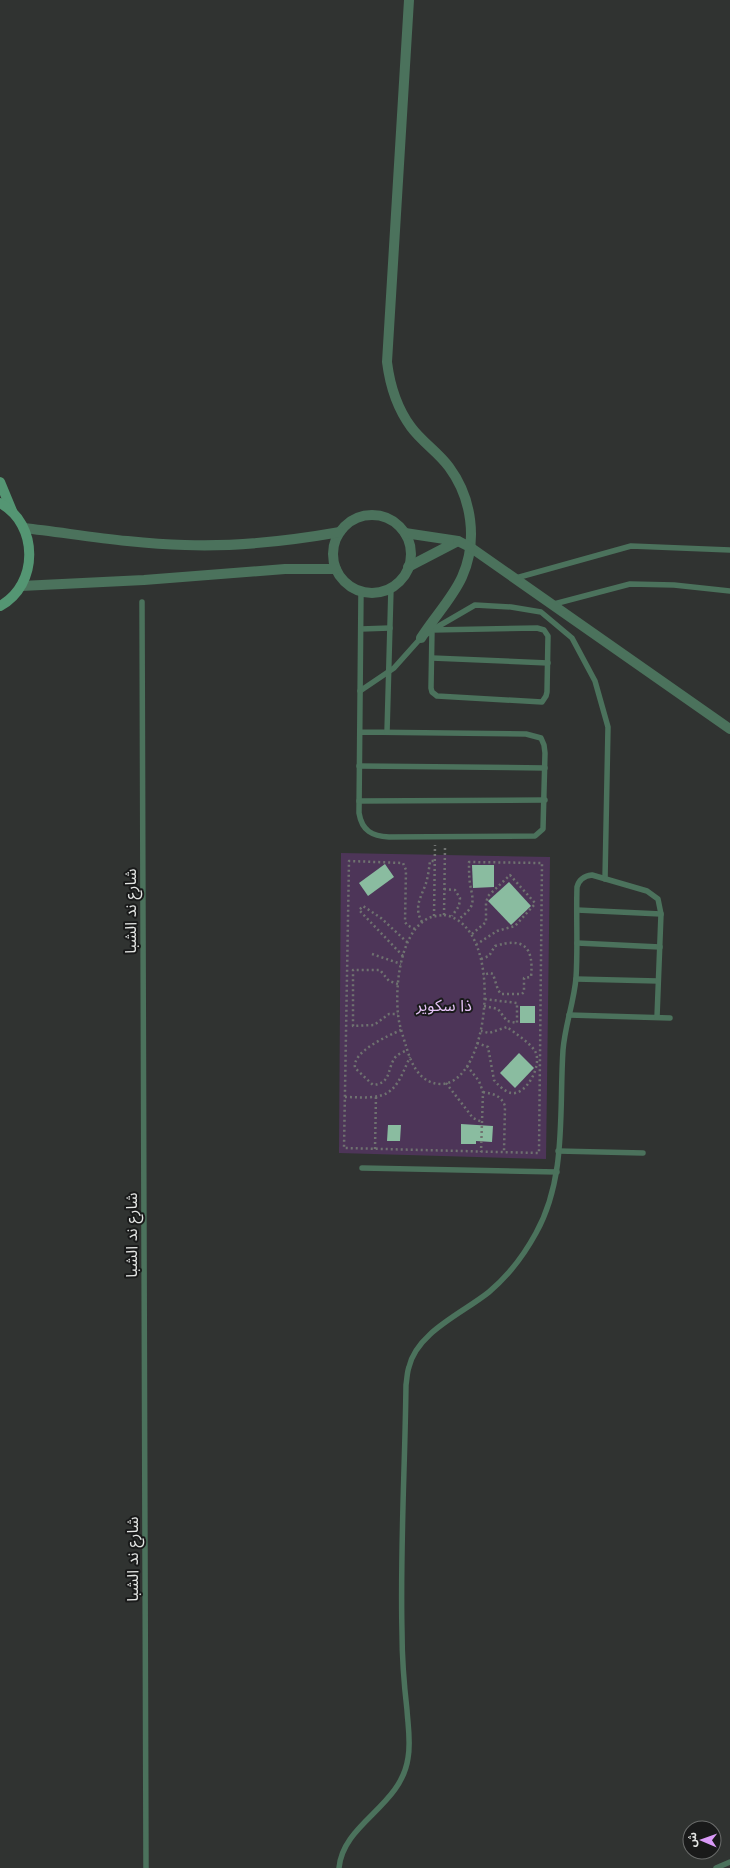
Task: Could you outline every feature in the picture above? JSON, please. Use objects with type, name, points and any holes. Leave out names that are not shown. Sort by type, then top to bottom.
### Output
[{"type":"main road","points":[[0,482],[13,513],[24,528],[29,542],[30,557],[28,572],[21,586],[2,604],[0,616]]},
{"type":"main road","points":[[0,504],[13,513]]},
{"type":"street","points":[[409,0],[387,362],[392,390],[404,416],[421,438],[449,467],[462,490],[470,515],[470,547],[466,565],[455,590],[422,638]]},
{"type":"street","points":[[375,515],[392,520],[405,533],[411,550],[408,568],[401,579],[391,588],[376,592],[361,591],[346,583],[336,568],[334,548],[340,532],[350,522],[358,517],[375,515]]},
{"type":"street","points":[[24,528],[184,545],[288,540],[340,532]]},
{"type":"street","points":[[405,533],[458,541],[470,547],[554,604],[730,729]]},
{"type":"street","points":[[408,568],[458,541]]},
{"type":"street","points":[[21,586],[144,580],[285,569],[336,568]]},
{"type":"lane","points":[[516,578],[631,546],[730,550]]},
{"type":"lane","points":[[554,604],[630,584],[674,585],[730,591]]},
{"type":"lane","points":[[387,732],[391,588]]},
{"type":"lane","points":[[360,732],[526,734],[541,738],[544,745],[545,768],[543,829],[535,836],[379,837],[371,834],[365,829],[360,822],[359,801],[361,591]]},
{"type":"lane","name":"شارع ند الشبا","points":[[142,602],[146,1868]]},
{"type":"lane","points":[[360,691],[389,672],[422,638],[432,630],[475,605],[511,607],[541,612],[572,638],[595,681],[608,727],[605,879]]},
{"type":"lane","points":[[360,629],[390,628]]},
{"type":"lane","points":[[541,629],[546,632],[548,636],[546,696],[542,702],[537,702],[434,695],[431,688],[432,630],[541,629]]},
{"type":"lane","points":[[432,658],[548,663]]},
{"type":"lane","points":[[359,766],[545,768]]},
{"type":"lane","points":[[359,801],[544,800]]},
{"type":"lane","points":[[339,1868],[342,1854],[348,1842],[397,1789],[404,1774],[408,1759],[409,1744],[402,1659],[401,1557],[406,1385],[409,1366],[414,1352],[423,1340],[490,1291],[520,1259],[544,1218],[557,1172],[563,1049],[576,979],[577,887],[580,880],[592,875],[651,893],[658,900],[661,914],[656,1018]]},
{"type":"lane","points":[[577,910],[661,914]]},
{"type":"lane","points":[[577,942],[660,947]]},
{"type":"lane","points":[[576,979],[658,981]]},
{"type":"lane","points":[[569,1015],[670,1018]]},
{"type":"lane","points":[[558,1151],[643,1153]]},
{"type":"lane","points":[[362,1168],[557,1172]]},
{"type":"lane","points":[[716,1868],[730,1862]]},
{"type":"path","points":[[434,916],[435,837]]},
{"type":"path","points":[[444,915],[445,847]]},
{"type":"path","points":[[422,922],[419,916],[418,905],[425,886],[430,861],[435,860]]},
{"type":"path","points":[[415,929],[407,925],[405,922],[406,870],[403,863],[349,861],[344,1148],[539,1153],[542,863],[469,862],[473,903],[470,910],[459,919]]},
{"type":"path","points":[[472,934],[486,922],[486,903],[488,896],[510,876],[534,902],[534,905],[514,926],[497,932],[477,944]]},
{"type":"path","points":[[444,889],[455,890],[460,898],[459,906],[452,916]]},
{"type":"path","points":[[403,956],[359,910],[363,906],[381,918],[408,943]]},
{"type":"path","points":[[444,915],[459,919],[472,934],[477,944],[483,975],[484,1006],[481,1031],[474,1054],[467,1066],[454,1080],[446,1083],[434,1083],[427,1080],[414,1068],[407,1050],[398,1014],[398,984],[403,956],[415,929],[422,922],[434,916],[444,915]]},
{"type":"path","points":[[481,959],[489,956],[495,946],[518,943],[525,946],[532,956],[532,977],[524,978],[524,992],[522,994],[501,994],[498,990],[493,974],[490,973],[483,975]]},
{"type":"path","points":[[372,954],[401,964]]},
{"type":"path","points":[[398,984],[389,981],[380,970],[353,970],[353,1026],[374,1025],[389,1014],[398,1014]]},
{"type":"path","points":[[484,999],[517,1003],[517,1023],[506,1021],[498,1009],[484,1006]]},
{"type":"path","points":[[477,1044],[488,1046],[494,1080],[508,1092],[518,1092],[533,1079],[536,1071],[536,1053],[530,1046],[506,1026],[489,1033],[481,1031]]},
{"type":"path","points":[[401,1030],[367,1048],[357,1059],[354,1064],[354,1068],[373,1086],[377,1085],[388,1076],[396,1056],[407,1050]]},
{"type":"path","points":[[345,1097],[376,1096],[387,1093],[392,1089],[410,1057]]},
{"type":"path","points":[[467,1066],[479,1081],[483,1092],[481,1152]]},
{"type":"path","points":[[446,1083],[473,1118],[482,1122]]},
{"type":"path","points":[[483,1092],[493,1094],[502,1100],[504,1106],[504,1152]]},
{"type":"path","points":[[375,1149],[376,1096]]},
{"type":"green space","name":"ذا سكوير","points":[[341,853],[550,857],[546,1159],[339,1153]]},
{"type":"building","points":[[385,864],[394,877],[368,896],[359,883]]},
{"type":"building","points":[[472,865],[494,865],[494,887],[473,888]]},
{"type":"building","points":[[509,882],[531,906],[511,925],[488,901]]},
{"type":"building","points":[[520,1006],[535,1006],[535,1023],[520,1023]]},
{"type":"building","points":[[519,1053],[534,1068],[515,1088],[500,1073]]},
{"type":"building","points":[[461,1124],[493,1126],[492,1142],[476,1141],[476,1144],[461,1144]]},
{"type":"building","points":[[388,1125],[401,1125],[400,1141],[387,1141]]}]
